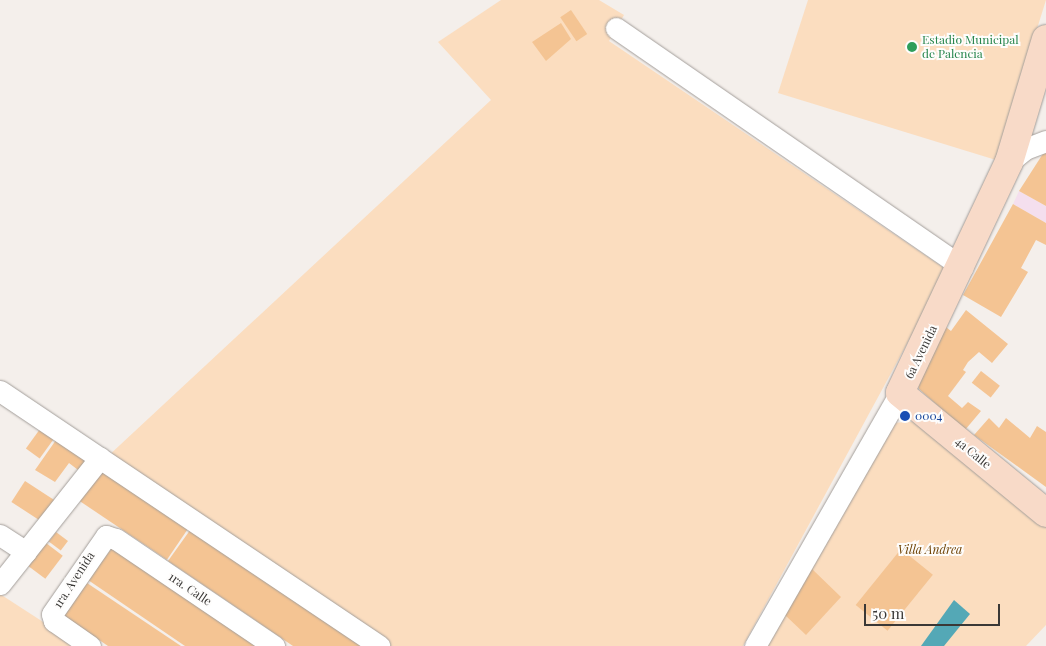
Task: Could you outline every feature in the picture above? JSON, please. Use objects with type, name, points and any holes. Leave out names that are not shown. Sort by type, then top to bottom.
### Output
[{"type":"main road","name":"6a Avenida","points":[[900,394],[962,267],[1009,162],[1046,39]]},
{"type":"main road","name":"4a Calle","points":[[900,394],[1046,513]]},
{"type":"street","points":[[616,28],[962,267]]},
{"type":"street","points":[[1009,162],[1025,149],[1046,141]]},
{"type":"street","points":[[0,391],[379,646]]},
{"type":"street","name":"6a Avenida","points":[[755,646],[900,394]]},
{"type":"street","points":[[0,584],[100,458]]},
{"type":"street","points":[[0,535],[26,552]]},
{"type":"street","name":"1ra. Avenida","points":[[90,646],[52,618],[54,608],[106,536]]},
{"type":"street","name":"1ra. Calle","points":[[106,536],[274,646]]},
{"type":"shaded area","points":[[1019,191],[1046,206],[1046,223],[1013,204]]},
{"type":"green space","points":[[501,0],[599,0],[624,15],[609,41],[947,270],[743,646],[385,646],[106,458],[491,100],[438,42]]},
{"type":"green space","name":"Estadio Municipal de Palencia","points":[[808,0],[1046,0],[996,160],[778,93]]},
{"type":"green space","name":"Villa Andrea","points":[[923,421],[1046,523],[1046,625],[1026,646],[768,646],[891,423]]},
{"type":"green space","points":[[0,594],[37,618],[80,646],[0,646]]},
{"type":"water","points":[[954,600],[970,614],[944,646],[921,646]]},
{"type":"building","points":[[571,10],[587,34],[576,41],[560,17]]},
{"type":"building","points":[[561,23],[571,39],[546,61],[532,42]]},
{"type":"building","points":[[1046,149],[1046,206],[1019,191]]},
{"type":"building","points":[[1013,204],[1046,223],[1046,245],[1036,240],[1021,268],[1028,272],[1001,317],[963,295]]},
{"type":"building","points":[[966,310],[1008,344],[992,363],[979,352],[968,362],[963,370],[966,372],[948,396],[962,408],[968,402],[981,411],[965,430],[919,389],[917,382],[942,324],[951,331]]},
{"type":"building","points":[[981,371],[1000,386],[991,398],[972,383]]},
{"type":"building","points":[[989,418],[999,428],[1006,418],[1030,438],[1037,426],[1046,432],[1046,487],[974,435]]},
{"type":"building","points":[[40,429],[54,439],[40,458],[26,448]]},
{"type":"building","points":[[56,440],[92,462],[82,473],[69,463],[55,482],[35,470]]},
{"type":"building","points":[[102,463],[192,523],[167,560],[77,499]]},
{"type":"building","points":[[25,481],[57,502],[43,523],[11,502]]},
{"type":"building","points":[[193,526],[371,646],[293,646],[168,561]]},
{"type":"building","points":[[56,532],[68,541],[61,551],[49,542]]},
{"type":"building","points":[[46,543],[63,556],[45,579],[29,566]]},
{"type":"building","points":[[112,548],[263,646],[185,646],[88,580]]},
{"type":"building","points":[[901,549],[933,575],[888,631],[856,605]]},
{"type":"building","points":[[811,568],[841,597],[806,635],[785,615]]},
{"type":"building","points":[[87,583],[181,646],[108,646],[64,616]]},
{"type":"place","name":"Estadio Municipal de Palencia","points":[[912,47]]},
{"type":"place","name":"0004","points":[[905,416]]}]
